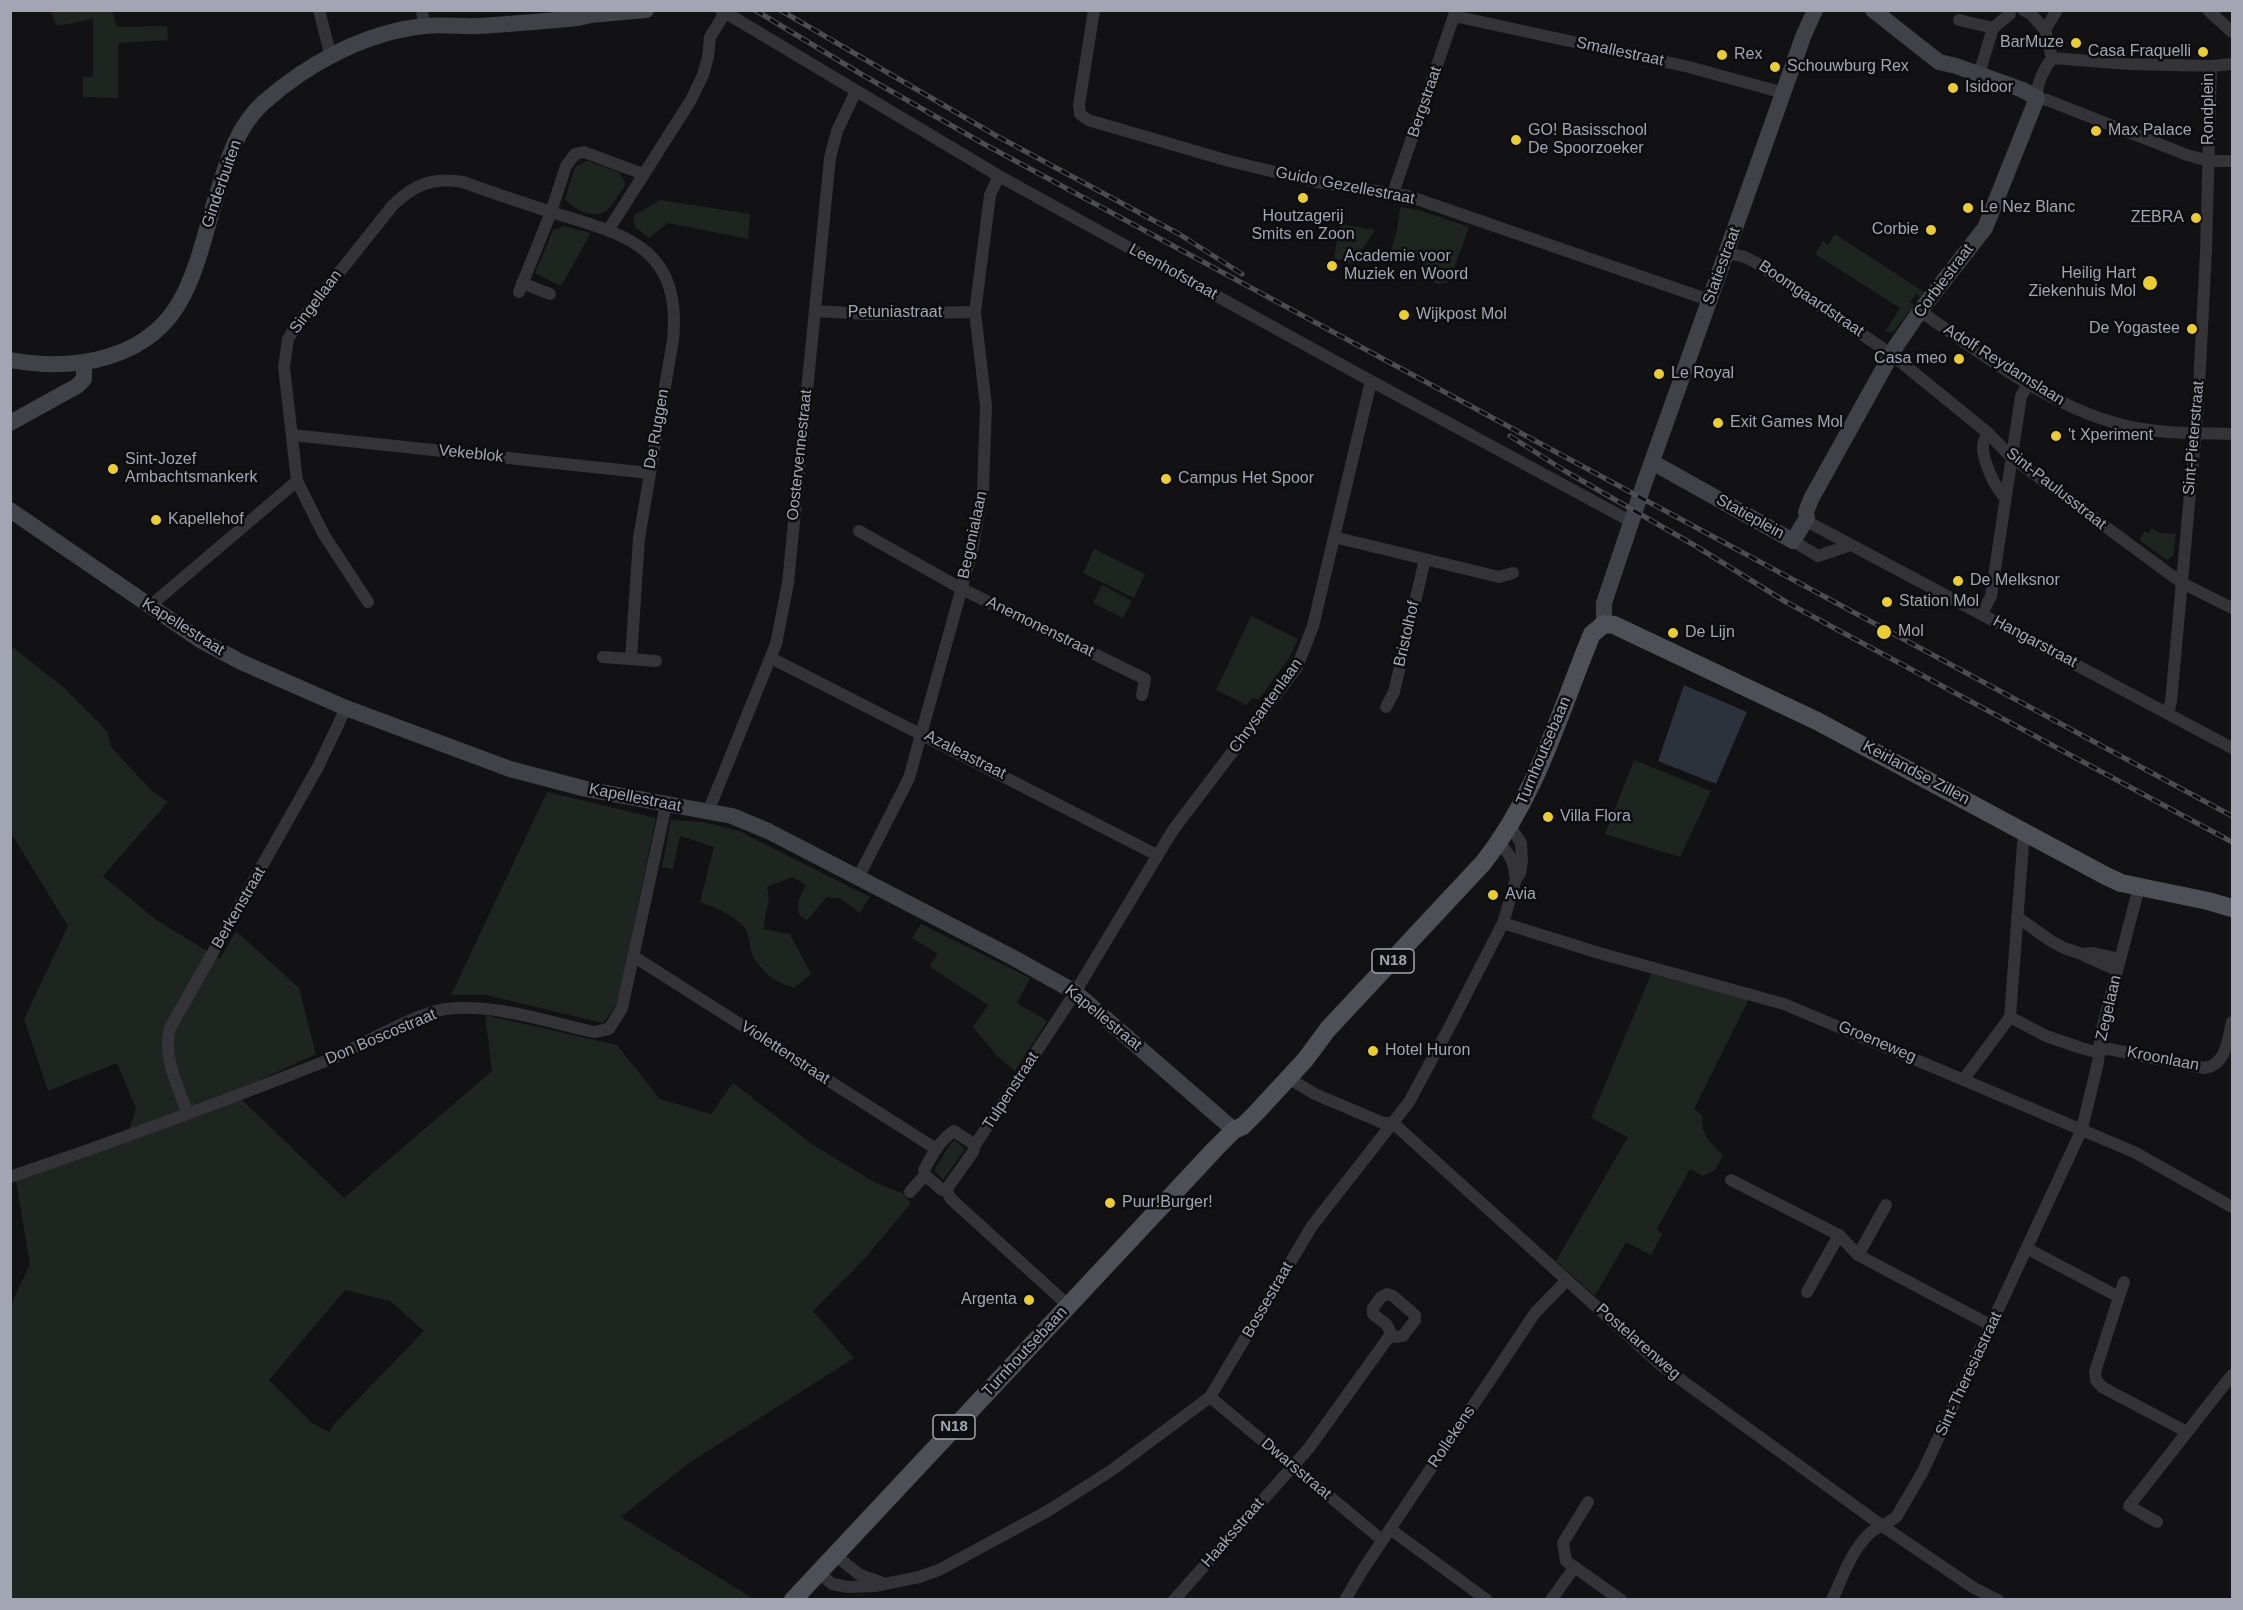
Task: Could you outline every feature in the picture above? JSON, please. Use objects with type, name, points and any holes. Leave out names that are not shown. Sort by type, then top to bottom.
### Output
[{"type":"main road","name":"Turnhoutsebaan","points":[[793,1599],[1234,1130],[1247,1123],[1305,1060],[1328,1029],[1463,886],[1499,843],[1546,756],[1592,633],[1604,624]]},
{"type":"main road","name":"Keirlandse Zillen","points":[[1604,624],[1614,625],[1795,710],[2106,876],[2139,887],[2232,908]]},
{"type":"main road","name":"Turnhoutsebaan","points":[[1234,1130],[1233,1124],[1237,1116],[1250,1102],[1321,1032],[1328,1029]]},
{"type":"street","points":[[319,10],[331,57]]},
{"type":"street","name":"Ginderbuiten","points":[[10,360],[33,363],[84,363],[101,359],[135,345],[166,320],[181,300],[189,282],[228,158],[245,124],[261,105],[287,83],[331,57],[423,18],[486,25],[646,10]]},
{"type":"street","name":"Guido Gezellestraat","points":[[1094,10],[1079,105],[1080,114],[1088,120],[1229,161],[1348,188],[1393,193],[1709,300]]},
{"type":"street","name":"Statiestraat","points":[[1632,522],[1803,37],[1815,10]]},
{"type":"street","points":[[1873,10],[1939,62],[2023,90],[2037,98]]},
{"type":"street","points":[[2023,10],[2031,14],[2045,30],[2052,58]]},
{"type":"street","points":[[2045,30],[2056,10]]},
{"type":"street","points":[[2208,10],[2232,32]]},
{"type":"street","points":[[609,229],[691,100],[706,66],[710,37],[723,12]]},
{"type":"street","name":"Leenhofstraat","points":[[723,12],[999,176],[1632,522]]},
{"type":"street","points":[[1979,74],[1992,28],[2011,12]]},
{"type":"street","name":"Smallestraat","points":[[1455,13],[1689,67],[1784,93]]},
{"type":"street","name":"Bergstraat","points":[[1393,193],[1455,13]]},
{"type":"street","points":[[1959,20],[1992,28]]},
{"type":"street","name":"Rondplein","points":[[2037,98],[2187,155],[2209,161],[2211,66],[2129,64],[2052,58]]},
{"type":"street","name":"Corbiestraat","points":[[1793,541],[1808,518],[1806,512],[1811,499],[1891,354],[1920,311],[1985,228],[2037,98],[2037,87],[2043,71],[2052,58]]},
{"type":"street","points":[[2211,66],[2232,64]]},
{"type":"street","name":"Oostervennestraat","points":[[708,812],[776,644],[788,583],[831,150],[837,131],[856,91]]},
{"type":"street","points":[[550,294],[520,287],[551,212],[566,166],[575,154],[584,152],[643,174]]},
{"type":"street","points":[[2209,161],[2232,161]]},
{"type":"street","name":"Sint-Pieterstraat","points":[[2168,713],[2196,433],[2209,161]]},
{"type":"street","name":"Begonialaan","points":[[858,878],[901,797],[913,767],[962,589],[980,512],[985,465],[986,406],[975,312],[990,195],[999,176]]},
{"type":"street","name":"Singellaan","points":[[368,602],[324,535],[297,481],[284,367],[288,339],[349,259],[407,191],[432,181],[446,179],[463,182],[551,212]]},
{"type":"street","name":"De Ruggen","points":[[551,212],[609,229],[636,243],[657,263],[672,291],[676,314],[674,340],[639,538],[631,659]]},
{"type":"street","name":"Boomgaardstraat","points":[[1727,253],[1755,262],[1891,354]]},
{"type":"street","name":"Petuniastraat","points":[[815,311],[868,315],[975,312]]},
{"type":"street","name":"Adolf Reydamslaan","points":[[1920,311],[2065,404],[2124,425],[2196,433],[2232,434]]},
{"type":"street","name":"Sint-Paulusstraat","points":[[1891,354],[1988,433],[2011,457],[2182,583],[2232,608]]},
{"type":"street","points":[[10,423],[77,386],[84,379],[84,363]]},
{"type":"street","name":"Chrysantenlaan","points":[[1075,992],[1173,830],[1297,667],[1313,626],[1371,381]]},
{"type":"street","points":[[1982,614],[1991,596],[2021,396],[2029,383]]},
{"type":"street","points":[[1988,433],[1982,447],[1995,483],[2000,493],[2006,498]]},
{"type":"street","name":"Vekeblok","points":[[292,435],[649,473]]},
{"type":"street","name":"Statieplein","points":[[1652,462],[1818,556],[1851,545]]},
{"type":"street","points":[[150,606],[297,481]]},
{"type":"street","name":"Kapellestraat","points":[[10,510],[220,651],[346,708],[510,769],[586,789],[744,820],[1012,957],[1075,992],[1234,1130]]},
{"type":"street","name":"Hangarstraat","points":[[1808,518],[1812,524],[2232,748]]},
{"type":"street","points":[[1604,624],[1604,603],[1632,522]]},
{"type":"street","name":"Anemonenstraat","points":[[859,531],[962,589],[1144,679],[1142,695]]},
{"type":"street","points":[[1334,537],[1499,578],[1514,573]]},
{"type":"street","name":"Bristolhof","points":[[1386,707],[1394,692],[1425,559]]},
{"type":"street","points":[[603,657],[656,662]]},
{"type":"street","name":"Azaleastraat","points":[[771,658],[922,733],[1157,855]]},
{"type":"street","name":"Berkenstraat","points":[[188,1112],[167,1055],[170,1028],[318,767],[346,708]]},
{"type":"street","name":"Don Boscostraat","points":[[10,1177],[111,1143],[328,1060],[415,1020],[444,1010],[488,1009],[594,1032],[609,1029],[622,1008],[666,805]]},
{"type":"street","name":"Bossestraat","points":[[818,1572],[832,1584],[848,1587],[875,1586],[919,1577],[939,1570],[1046,1512],[1138,1452],[1210,1397],[1312,1226],[1409,1102],[1503,923],[1522,861],[1521,843],[1509,826]]},
{"type":"street","points":[[1964,1079],[2010,1017],[2024,831]]},
{"type":"street","points":[[1499,843],[1515,865],[1516,879]]},
{"type":"street","name":"Zegelaan","points":[[2082,1129],[2100,1050],[2101,1033],[2139,887]]},
{"type":"street","points":[[2017,917],[2051,941]]},
{"type":"street","name":"Groeneweg","points":[[1503,923],[1784,1004],[2134,1152],[2232,1207]]},
{"type":"street","points":[[2016,933],[2051,941],[2082,954],[2089,960],[2119,964]]},
{"type":"street","name":"Violettenstraat","points":[[633,956],[936,1149]]},
{"type":"street","name":"Tulpenstraat","points":[[946,1190],[973,1152],[975,1145],[1075,992]]},
{"type":"street","points":[[2010,1017],[2062,1043],[2100,1050]]},
{"type":"street","name":"Kroonlaan","points":[[2100,1050],[2109,1049],[2204,1068],[2212,1067],[2223,1057],[2232,1022]]},
{"type":"street","name":"Postelarenweg","points":[[1288,1078],[1323,1098],[1383,1123],[1393,1123],[1662,1366],[1881,1525],[1974,1588],[1998,1599]]},
{"type":"street","name":"Sint-Theresiastraat","points":[[1832,1599],[1859,1544],[1881,1525],[1893,1520],[1923,1470],[2082,1129]]},
{"type":"street","points":[[975,1145],[954,1131],[946,1136],[936,1149],[924,1170],[925,1175],[942,1190],[946,1190],[951,1199],[1069,1306]]},
{"type":"street","points":[[910,1192],[925,1175]]},
{"type":"street","points":[[1731,1180],[1839,1236],[1858,1255],[1992,1326]]},
{"type":"street","points":[[1858,1255],[1886,1206]]},
{"type":"street","points":[[1808,1292],[1839,1236]]},
{"type":"street","points":[[2028,1249],[2120,1297]]},
{"type":"street","name":"Rollekens","points":[[1345,1599],[1531,1320],[1567,1280]]},
{"type":"street","points":[[2124,1282],[2095,1372],[2096,1380],[2103,1387],[2187,1432]]},
{"type":"street","name":"Haaksstraat","points":[[1174,1599],[1309,1448],[1391,1334]]},
{"type":"street","points":[[2157,1522],[2129,1506],[2230,1382]]},
{"type":"street","name":"Dwarsstraat","points":[[1210,1397],[1292,1466],[1386,1535],[1487,1599]]},
{"type":"street","points":[[1588,1502],[1563,1543],[1566,1561],[1621,1599]]},
{"type":"street","points":[[835,1555],[860,1575],[884,1583]]},
{"type":"street","points":[[1551,1599],[1574,1568]]},
{"type":"shaded area","points":[[51,11],[112,11],[117,27],[167,26],[168,40],[118,43],[118,98],[83,97],[83,77],[93,77],[93,19],[57,26]]},
{"type":"shaded area","points":[[587,161],[619,172],[626,184],[608,209],[597,214],[585,213],[565,199],[575,167]]},
{"type":"shaded area","points":[[660,200],[750,214],[748,239],[668,223],[649,238],[635,227],[633,216]]},
{"type":"shaded area","points":[[1400,207],[1419,210],[1469,227],[1449,282],[1438,284],[1424,276],[1423,261],[1394,250],[1391,257],[1389,255],[1397,231]]},
{"type":"shaded area","points":[[1340,224],[1375,230],[1353,264],[1334,258]]},
{"type":"shaded area","points":[[564,226],[591,233],[561,286],[535,273],[553,230]]},
{"type":"shaded area","points":[[1835,234],[1924,292],[1920,297],[1916,294],[1910,302],[1914,305],[1893,332],[1885,332],[1900,308],[1815,254],[1823,241],[1828,245]]},
{"type":"shaded area","points":[[2152,528],[2160,533],[2176,534],[2173,556],[2167,560],[2139,540],[2145,531],[2148,533]]},
{"type":"shaded area","points":[[1094,549],[1145,574],[1134,598],[1083,573]]},
{"type":"shaded area","points":[[1102,585],[1132,601],[1123,618],[1093,603]]},
{"type":"shaded area","points":[[1251,616],[1298,639],[1288,660],[1259,699],[1252,698],[1247,705],[1216,690]]},
{"type":"shaded area","points":[[11,646],[63,687],[107,731],[111,747],[152,791],[168,802],[103,876],[155,919],[220,959],[236,931],[299,988],[316,1054],[234,1092],[344,1198],[492,1071],[485,1015],[617,1045],[660,1099],[711,1114],[733,1083],[812,1144],[874,1182],[902,1193],[911,1203],[867,1256],[813,1311],[854,1358],[689,1463],[621,1517],[754,1599],[11,1599],[11,1305],[30,1264],[16,1181],[129,1130],[136,1108],[117,1063],[48,1091],[24,1019],[68,926],[11,833]],"holes":[[[345,1290],[390,1301],[424,1331],[329,1432],[312,1423],[269,1380]]]},
{"type":"shaded area","points":[[1684,685],[1747,712],[1716,784],[1658,761]]},
{"type":"shaded area","points":[[1634,760],[1711,791],[1680,857],[1605,834]]},
{"type":"shaded area","points":[[547,792],[656,818],[617,1004],[603,1023],[486,995],[451,995]]},
{"type":"shaded area","points":[[671,820],[704,822],[739,831],[870,897],[860,913],[841,899],[827,897],[807,920],[799,915],[798,901],[806,885],[792,877],[767,887],[769,898],[763,929],[790,934],[811,974],[794,988],[787,986],[775,980],[759,966],[752,954],[746,930],[739,922],[724,912],[700,902],[714,847],[680,836],[673,869],[662,867]]},
{"type":"shaded area","points":[[921,924],[1030,978],[1017,1003],[1047,1021],[1015,1071],[997,1056],[973,1027],[988,1005],[929,966],[938,954],[912,938]]},
{"type":"shaded area","points":[[1651,974],[1749,999],[1694,1109],[1703,1116],[1705,1133],[1723,1156],[1715,1170],[1703,1176],[1690,1169],[1657,1229],[1662,1234],[1651,1255],[1626,1242],[1595,1296],[1556,1261],[1628,1137],[1591,1118]]},
{"type":"shaded area","points":[[956,1141],[965,1149],[943,1180],[934,1170],[951,1143]]},
{"type":"railway","points":[[755,10],[984,144],[2232,816]]},
{"type":"railway","points":[[780,10],[995,135],[1179,234],[1242,274]]},
{"type":"railway","points":[[1510,436],[1786,602],[2232,842]]},
{"type":"place","name":"BarMuze","points":[[2076,43]]},
{"type":"place","name":"Casa Fraquelli","points":[[2203,52]]},
{"type":"place","name":"Rex","points":[[1722,55]]},
{"type":"place","name":"Schouwburg Rex","points":[[1775,67]]},
{"type":"place","name":"Isidoor","points":[[1953,88]]},
{"type":"place","name":"Max Palace","points":[[2096,131]]},
{"type":"place","name":"GO! Basisschool De Spoorzoeker","points":[[1516,140]]},
{"type":"place","name":"Houtzagerij Smits en Zoon","points":[[1303,198]]},
{"type":"place","name":"Le Nez Blanc","points":[[1968,208]]},
{"type":"place","name":"ZEBRA","points":[[2196,218]]},
{"type":"place","name":"Corbie","points":[[1931,230]]},
{"type":"place","name":"Academie voor Muziek en Woord","points":[[1332,266]]},
{"type":"place","name":"Heilig Hart Ziekenhuis Mol","points":[[2150,283]]},
{"type":"place","name":"Wijkpost Mol","points":[[1404,315]]},
{"type":"place","name":"De Yogastee","points":[[2192,329]]},
{"type":"place","name":"Casa meo","points":[[1959,359]]},
{"type":"place","name":"Le Royal","points":[[1659,374]]},
{"type":"place","name":"Exit Games Mol","points":[[1718,423]]},
{"type":"place","name":"'t Xperiment","points":[[2056,436]]},
{"type":"place","name":"Sint-Jozef Ambachtsmankerk","points":[[113,469]]},
{"type":"place","name":"Campus Het Spoor","points":[[1166,479]]},
{"type":"place","name":"Kapellehof","points":[[156,520]]},
{"type":"place","name":"De Melksnor","points":[[1958,581]]},
{"type":"place","name":"Station Mol","points":[[1887,602]]},
{"type":"place","name":"Mol","points":[[1884,632]]},
{"type":"place","name":"De Lijn","points":[[1673,633]]},
{"type":"place","name":"Villa Flora","points":[[1548,817]]},
{"type":"place","name":"Avia","points":[[1493,895]]},
{"type":"place","name":"Hotel Huron","points":[[1373,1051]]},
{"type":"place","name":"Puur!Burger!","points":[[1110,1203]]},
{"type":"place","name":"Argenta","points":[[1029,1300]]}]
